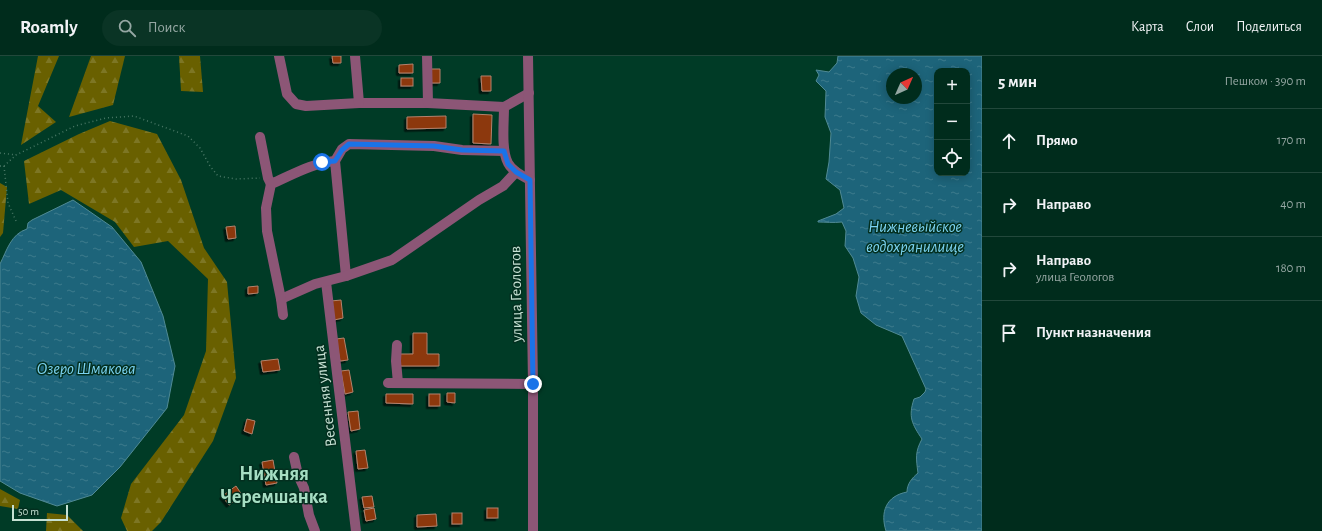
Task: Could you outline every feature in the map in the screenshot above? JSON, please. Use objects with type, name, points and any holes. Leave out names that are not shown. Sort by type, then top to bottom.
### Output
[{"type":"street","points":[[279,56],[287,94],[296,104],[306,106],[359,103],[428,103],[504,107],[529,93]]},
{"type":"street","points":[[355,56],[359,103]]},
{"type":"street","points":[[427,56],[428,103]]},
{"type":"street","name":"улица Геологов","points":[[528,56],[533,384],[533,531]]},
{"type":"street","points":[[504,107],[504,151],[508,164],[516,172],[530,180]]},
{"type":"street","points":[[260,138],[269,181],[266,208],[267,231],[283,314]]},
{"type":"street","points":[[346,276],[335,161],[342,150],[349,144],[434,146],[462,150],[504,151]]},
{"type":"street","points":[[269,181],[322,162],[335,161]]},
{"type":"street","points":[[281,299],[315,284],[346,276],[392,260],[479,200],[503,186],[516,172]]},
{"type":"street","name":"Весенняя улица","points":[[326,282],[356,531]]},
{"type":"street","points":[[397,346],[393,383],[533,384]]},
{"type":"street","points":[[294,457],[298,475],[304,488],[309,515],[315,531]]},
{"type":"path","points":[[0,166],[4,166],[16,154],[75,126],[106,118],[134,116],[188,136],[200,148],[210,166],[218,176],[236,179],[269,181]]},
{"type":"path","points":[[0,153],[16,154]]},
{"type":"path","points":[[4,166],[8,203],[16,221]]},
{"type":"green space","points":[[38,56],[59,56],[38,106],[56,122],[21,145]]},
{"type":"green space","points":[[91,56],[125,56],[113,105],[69,117]]},
{"type":"green space","points":[[179,56],[200,56],[203,92],[181,91]]},
{"type":"green space","points":[[110,121],[157,134],[181,180],[204,248],[227,282],[236,378],[213,441],[161,522],[152,531],[127,531],[121,518],[131,484],[184,415],[206,351],[208,279],[168,241],[134,247],[115,222],[61,190],[29,204],[24,161],[79,134]]},
{"type":"green space","points":[[0,183],[7,187],[3,233],[0,237]]},
{"type":"green space","points":[[0,489],[20,500],[18,509],[0,506]]},
{"type":"green space","points":[[47,513],[67,515],[83,531],[46,531]]},
{"type":"water","name":"Нижневыйское водохранилище","points":[[838,56],[982,56],[982,531],[886,531],[884,524],[884,511],[886,506],[894,497],[907,492],[910,481],[918,473],[917,455],[922,439],[913,424],[911,411],[914,399],[920,397],[926,389],[902,336],[876,325],[861,313],[856,296],[859,277],[853,258],[845,246],[846,231],[842,222],[818,222],[836,214],[844,208],[840,190],[826,179],[831,133],[825,117],[826,91],[816,81],[819,75],[816,70],[829,72],[837,63]]},
{"type":"water","name":"Озеро Шмакова","points":[[73,200],[112,227],[141,262],[163,316],[175,366],[167,408],[120,467],[92,495],[57,506],[20,493],[0,481],[0,264],[10,243],[17,235],[27,229],[28,223]]},
{"type":"building","points":[[332,56],[341,56],[341,63],[333,63]]},
{"type":"building","points":[[413,64],[413,73],[399,73],[399,65]]},
{"type":"building","points":[[430,69],[440,69],[440,83],[431,83]]},
{"type":"building","points":[[481,76],[491,76],[491,91],[482,91]]},
{"type":"building","points":[[401,78],[413,78],[413,86],[401,86]]},
{"type":"building","points":[[473,114],[492,115],[491,144],[473,143]]},
{"type":"building","points":[[446,116],[446,128],[407,129],[407,117]]},
{"type":"building","points":[[235,226],[236,238],[228,239],[226,227]]},
{"type":"building","points":[[258,286],[258,293],[248,294],[248,287]]},
{"type":"building","points":[[341,300],[343,318],[334,320],[331,301]]},
{"type":"building","points":[[413,333],[427,333],[427,354],[439,354],[439,366],[399,366],[399,354],[413,354]]},
{"type":"building","points":[[344,338],[348,360],[340,361],[336,339]]},
{"type":"building","points":[[278,359],[280,370],[263,372],[261,361]]},
{"type":"building","points":[[349,370],[353,392],[345,394],[341,371]]},
{"type":"building","points":[[447,393],[455,393],[455,403],[447,402]]},
{"type":"building","points":[[386,394],[413,394],[413,404],[386,403]]},
{"type":"building","points":[[429,394],[440,394],[440,406],[429,406]]},
{"type":"building","points":[[358,411],[360,429],[351,431],[348,412]]},
{"type":"building","points":[[247,419],[255,421],[252,434],[244,431]]},
{"type":"building","points":[[365,450],[368,468],[358,469],[356,451]]},
{"type":"building","points":[[273,460],[277,483],[266,485],[262,462]]},
{"type":"building","points":[[236,486],[242,495],[229,505],[222,496]]},
{"type":"building","points":[[372,496],[374,507],[364,508],[362,497]]},
{"type":"building","points":[[374,508],[376,519],[366,521],[364,510]]},
{"type":"building","points":[[487,508],[498,508],[498,518],[487,518]]},
{"type":"building","points":[[452,513],[462,513],[462,524],[452,524]]},
{"type":"building","points":[[436,514],[437,526],[417,527],[417,515]]},
{"type":"district","name":"Нижняя Черемшанка","points":[[274,486]]},
{"type":"route","points":[[322,162],[335,161],[342,150],[349,144],[434,146],[462,150],[504,151],[508,164],[516,172],[530,180],[533,384]]}]
